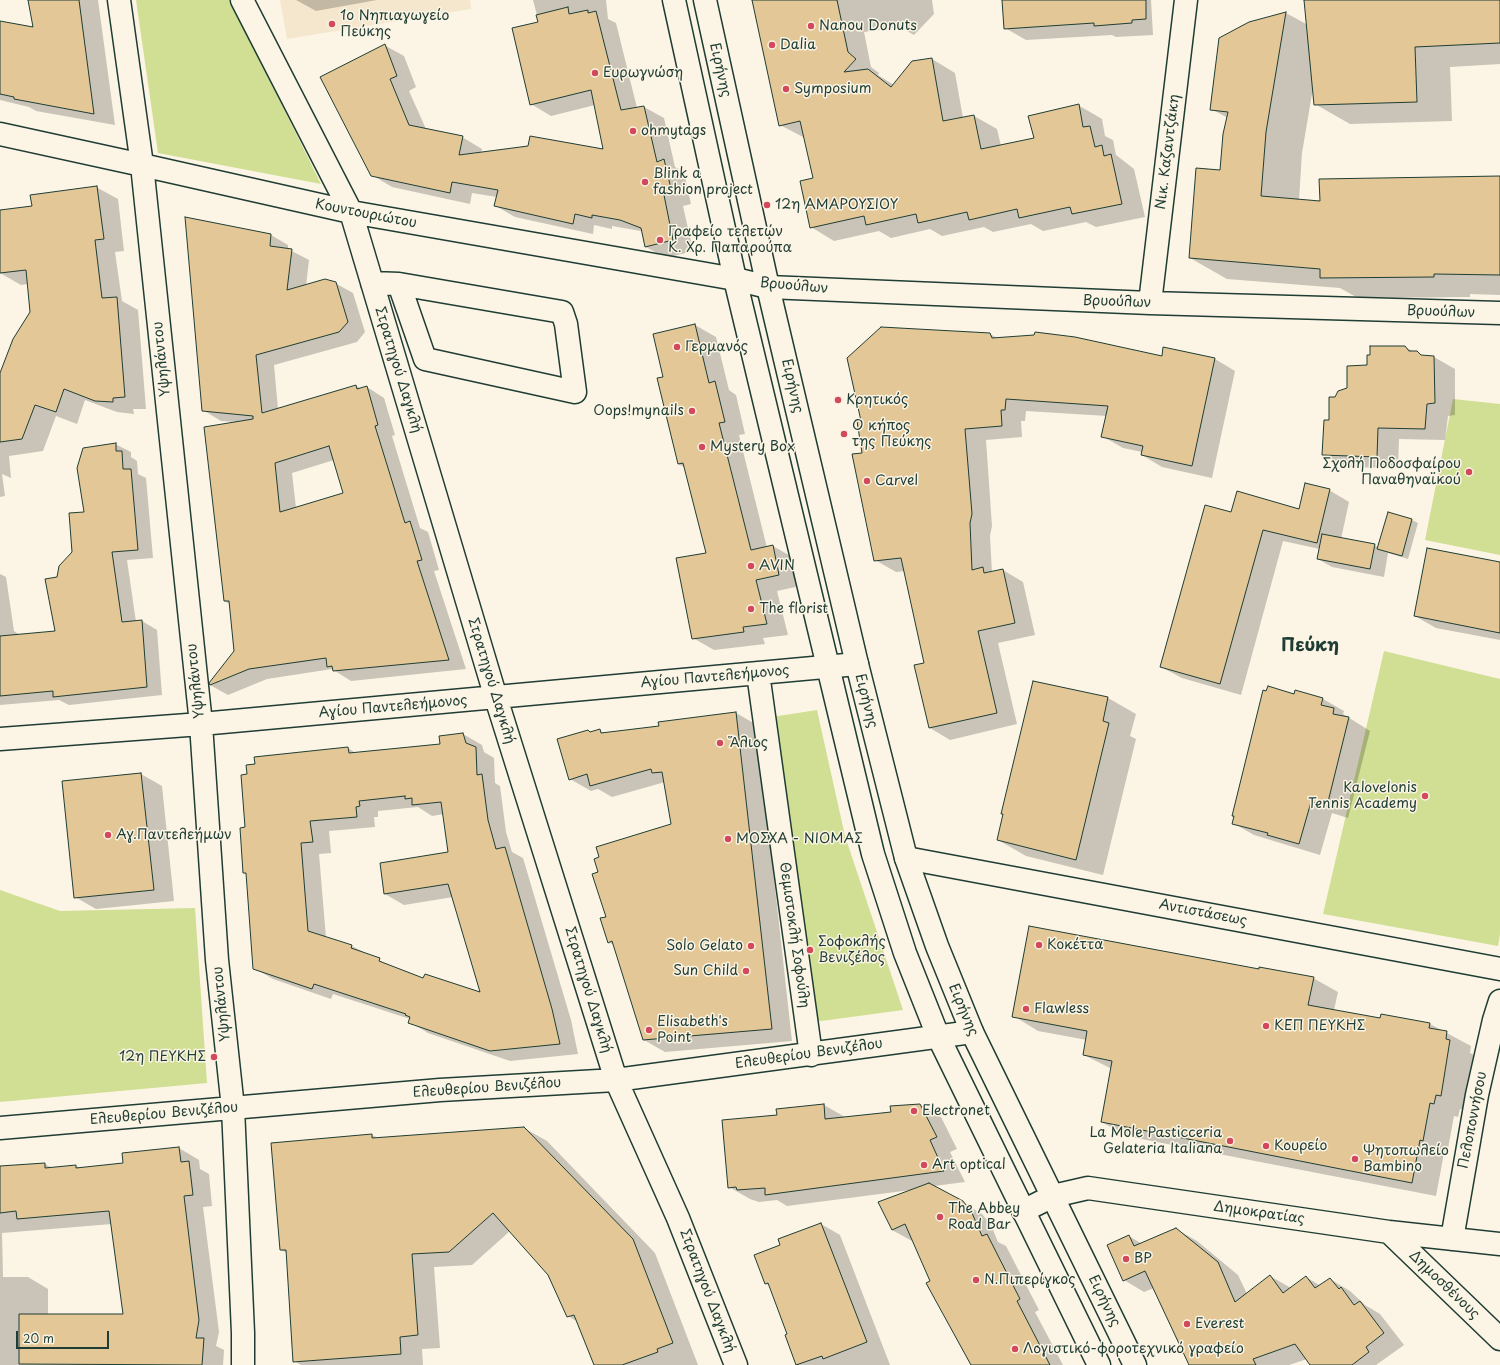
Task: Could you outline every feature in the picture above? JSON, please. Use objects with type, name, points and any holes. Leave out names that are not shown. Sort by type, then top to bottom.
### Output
[{"type":"street","name":"Υψηλάντου","points":[[119,0],[142,164],[201,724],[217,960],[234,1108],[243,1365]]},
{"type":"street","name":"Στρατηγού Δαγκλή","points":[[242,0],[351,212],[496,698],[616,1080],[678,1218],[736,1365]]},
{"type":"street","name":"Ειρήνης","points":[[674,0],[735,279],[873,854],[905,953],[938,1036],[1099,1365]]},
{"type":"street","name":"Ειρήνης","points":[[705,0],[768,287],[857,664],[906,858],[936,946],[972,1032],[1135,1365]]},
{"type":"street","name":"Νικ. Καζαντζάκη","points":[[1150,303],[1186,0]]},
{"type":"street","name":"Κουντουριώτου","points":[[0,134],[142,164],[351,212],[735,279]]},
{"type":"street","name":"Βρυούλων","points":[[735,279],[768,287],[1150,303],[1500,313]]},
{"type":"street","points":[[372,283],[399,284],[562,312],[566,324],[575,392],[425,359],[399,284]]},
{"type":"street","name":"Αγίου Παντελεήμονος","points":[[0,739],[201,724],[857,664]]},
{"type":"street","name":"Θεμιστοκλή Σοφούλη","points":[[758,673],[811,1055]]},
{"type":"street","name":"Αντιστάσεως","points":[[906,858],[1500,969]]},
{"type":"street","name":"Πελοποννήσου","points":[[1452,1239],[1477,1095],[1494,1020],[1500,1001]]},
{"type":"street","name":"Ελευθερίου Βενιζέλου","points":[[0,1128],[440,1090],[616,1080],[811,1055],[972,1032]]},
{"type":"street","name":"Δημοκρατίας","points":[[1023,1211],[1053,1196],[1088,1188],[1389,1232],[1500,1244]]},
{"type":"street","name":"Δημοσθένους","points":[[1389,1232],[1500,1339]]},
{"type":"shaded area","name":"1ο Νηπιαγωγείο Πεύκης","points":[[280,0],[470,0],[471,9],[287,39]]},
{"type":"green space","points":[[136,0],[230,0],[321,184],[158,153]]},
{"type":"green space","name":"Σχολή Ποδοσφαίρου Παναθηναϊκού","points":[[1453,399],[1500,404],[1500,555],[1425,540]]},
{"type":"green space","name":"Kalovelonis Tennis Academy","points":[[1384,651],[1500,679],[1500,934],[1498,946],[1323,914]]},
{"type":"green space","points":[[817,710],[845,836],[903,1010],[814,1022],[772,717]]},
{"type":"green space","points":[[0,890],[60,911],[195,908],[207,1083],[0,1102]]},
{"type":"building","points":[[28,0],[79,0],[94,114],[14,99],[14,97],[0,94],[0,21],[33,27]]},
{"type":"building","points":[[752,0],[837,0],[848,52],[856,59],[844,72],[868,69],[891,87],[912,61],[932,58],[943,121],[974,115],[981,149],[1034,138],[1028,116],[1079,104],[1083,127],[1090,126],[1095,147],[1102,145],[1104,156],[1111,154],[1122,204],[1072,214],[1070,207],[1019,218],[1017,209],[969,220],[967,212],[918,223],[916,214],[866,225],[864,216],[810,228],[800,181],[813,178],[800,121],[779,126]]},
{"type":"building","points":[[1002,0],[1146,0],[1146,19],[1132,20],[1132,23],[1094,26],[1094,23],[1004,29]]},
{"type":"building","points":[[1304,0],[1500,0],[1500,43],[1415,47],[1417,102],[1314,105]]},
{"type":"building","points":[[568,7],[569,14],[588,10],[588,13],[596,11],[621,110],[644,106],[657,162],[664,159],[672,193],[664,195],[673,240],[645,247],[641,228],[620,220],[592,215],[592,218],[575,214],[573,224],[494,206],[498,190],[452,182],[450,193],[371,176],[320,77],[385,44],[397,76],[390,79],[409,125],[463,136],[459,155],[528,146],[530,136],[603,149],[591,90],[530,105],[512,28],[538,22],[536,15]]},
{"type":"building","points":[[1286,12],[1266,132],[1261,196],[1320,201],[1319,179],[1500,176],[1500,275],[1434,274],[1434,277],[1320,278],[1320,269],[1189,258],[1196,168],[1220,170],[1223,134],[1228,112],[1210,110],[1219,38],[1249,22]]},
{"type":"building","points":[[97,186],[104,239],[95,240],[102,298],[117,297],[125,397],[113,398],[113,402],[95,401],[64,389],[56,412],[35,405],[22,439],[0,442],[0,373],[13,339],[30,312],[26,270],[0,273],[0,210],[32,206],[30,195]]},
{"type":"building","points":[[185,217],[271,234],[270,246],[292,249],[287,290],[325,279],[336,282],[348,322],[339,332],[256,355],[262,413],[356,385],[357,389],[367,386],[378,425],[375,426],[405,523],[410,521],[422,560],[417,561],[449,660],[333,671],[332,666],[327,667],[326,658],[249,669],[210,685],[209,683],[234,651],[229,601],[224,601],[204,427],[253,419],[253,416],[202,411]],"holes":[[[329,446],[343,493],[280,512],[275,463]]]},
{"type":"building","points":[[695,324],[709,383],[715,381],[725,422],[719,423],[751,550],[773,545],[779,575],[756,580],[767,624],[743,627],[744,632],[692,639],[676,558],[706,553],[683,463],[678,464],[657,378],[663,377],[653,334]]},
{"type":"building","points":[[881,327],[990,333],[992,338],[1034,335],[1035,332],[1075,337],[1162,356],[1163,347],[1215,358],[1192,466],[1141,455],[1143,446],[1101,437],[1108,406],[1006,399],[1005,410],[1001,410],[1002,426],[965,429],[972,514],[970,523],[972,570],[983,567],[984,573],[1003,569],[1015,623],[978,631],[997,713],[929,728],[914,665],[924,663],[901,558],[874,561],[852,454],[862,453],[857,421],[861,421],[847,358]]},
{"type":"building","points":[[1370,346],[1405,346],[1409,351],[1417,351],[1421,355],[1434,356],[1435,403],[1427,404],[1425,429],[1378,428],[1377,457],[1322,455],[1324,420],[1329,420],[1329,397],[1335,397],[1338,391],[1347,388],[1347,366],[1367,365],[1367,355],[1370,355]]},
{"type":"building","points":[[116,443],[116,451],[122,451],[123,469],[131,469],[138,550],[112,552],[122,622],[142,620],[147,687],[53,697],[53,691],[0,696],[0,636],[55,631],[45,579],[57,577],[59,566],[72,552],[69,513],[84,512],[77,468],[83,448]]},
{"type":"building","points":[[1305,483],[1330,489],[1317,543],[1263,530],[1220,684],[1160,667],[1205,505],[1231,512],[1237,491],[1299,509]]},
{"type":"building","points":[[1388,512],[1412,519],[1402,556],[1377,549]]},
{"type":"building","points":[[1322,534],[1375,544],[1370,569],[1317,559]]},
{"type":"building","points":[[1427,548],[1500,562],[1500,633],[1414,616]]},
{"type":"building","points":[[1033,681],[1108,697],[1103,721],[1109,723],[1076,860],[997,840],[1003,814],[1001,814]]},
{"type":"building","points":[[1268,686],[1294,694],[1295,690],[1323,698],[1321,705],[1334,708],[1333,714],[1349,717],[1327,806],[1311,802],[1299,844],[1267,835],[1268,833],[1232,824],[1234,816],[1232,816],[1263,690],[1266,691]]},
{"type":"building","points":[[736,712],[772,1029],[643,1040],[612,941],[608,943],[600,918],[606,917],[592,874],[598,872],[594,859],[599,857],[596,847],[671,824],[662,772],[652,773],[651,769],[590,786],[587,774],[569,780],[557,739],[588,730],[590,732],[600,729],[601,733],[659,726],[658,722]]},
{"type":"building","points":[[463,733],[466,743],[476,747],[477,775],[482,774],[488,820],[496,849],[505,847],[552,1009],[560,1044],[490,1051],[408,1023],[410,1017],[405,1015],[406,1014],[314,984],[312,989],[253,969],[246,873],[243,873],[240,828],[245,827],[241,775],[247,774],[246,765],[255,764],[254,757],[348,747],[349,753],[440,744],[439,736]],"holes":[[[405,796],[405,799],[412,798],[412,805],[441,802],[448,852],[380,863],[384,894],[448,884],[480,992],[425,974],[423,978],[379,961],[380,958],[351,948],[352,945],[308,931],[301,843],[313,842],[310,821],[357,817],[356,807],[360,806],[359,801]]]},
{"type":"building","name":"Αγ.Παντελεήμων","points":[[141,773],[154,890],[74,898],[62,781]]},
{"type":"building","points":[[1029,926],[1259,969],[1259,967],[1314,977],[1308,1005],[1380,1018],[1381,1014],[1430,1023],[1429,1028],[1447,1031],[1446,1039],[1450,1040],[1441,1096],[1436,1095],[1434,1104],[1430,1103],[1423,1141],[1420,1140],[1412,1183],[1101,1122],[1112,1061],[1083,1055],[1087,1031],[1012,1017]]},
{"type":"building","points":[[824,1104],[825,1119],[891,1112],[890,1106],[920,1104],[937,1137],[930,1140],[944,1171],[765,1195],[765,1188],[737,1190],[736,1187],[728,1188],[722,1120],[777,1115],[776,1109]]},
{"type":"building","points":[[524,1127],[633,1239],[673,1343],[657,1349],[658,1352],[622,1365],[594,1365],[574,1315],[567,1317],[548,1275],[493,1213],[449,1252],[412,1254],[418,1335],[400,1337],[401,1354],[293,1362],[286,1250],[280,1250],[271,1143],[372,1134],[372,1138]]},
{"type":"building","points":[[179,1147],[181,1162],[189,1161],[193,1195],[184,1196],[199,1320],[196,1338],[204,1338],[202,1365],[19,1364],[19,1314],[123,1314],[109,1211],[17,1219],[16,1211],[0,1213],[0,1166],[45,1163],[45,1168],[76,1165],[76,1168],[123,1163],[122,1153]]},
{"type":"building","points":[[929,1183],[963,1201],[972,1213],[982,1236],[987,1234],[1020,1299],[1017,1301],[1050,1365],[971,1365],[926,1283],[930,1281],[905,1224],[892,1230],[878,1202]]},
{"type":"building","points":[[821,1223],[867,1342],[823,1359],[822,1356],[796,1365],[785,1335],[787,1334],[768,1283],[765,1284],[754,1255],[780,1245],[778,1239]]},
{"type":"building","points":[[1176,1228],[1218,1262],[1235,1302],[1270,1275],[1283,1293],[1306,1276],[1315,1288],[1330,1278],[1339,1289],[1341,1287],[1354,1305],[1360,1301],[1384,1333],[1366,1347],[1369,1352],[1352,1365],[1310,1365],[1295,1344],[1253,1359],[1256,1365],[1189,1365],[1145,1271],[1123,1281],[1107,1245],[1129,1235],[1134,1246]]},
{"type":"place","name":"1ο Νηπιαγωγείο Πεύκης","points":[[332,24]]},
{"type":"place","name":"Nanou Donuts","points":[[811,26]]},
{"type":"place","name":"Dalia","points":[[772,45]]},
{"type":"place","name":"Ευρωγνώση","points":[[595,73]]},
{"type":"place","name":"Symposium","points":[[786,89]]},
{"type":"place","name":"ohmytags","points":[[633,131]]},
{"type":"place","name":"Blink a fashion project","points":[[645,182]]},
{"type":"place","name":"12η ΑΜΑΡΟΥΣΙΟΥ","points":[[767,205]]},
{"type":"place","name":"Γραφείο τελετών Κ. Χρ. Παπαρούπα","points":[[660,240]]},
{"type":"place","name":"Γερμανός","points":[[677,347]]},
{"type":"place","name":"Κρητικός","points":[[838,400]]},
{"type":"place","name":"Oops!mynails","points":[[692,411]]},
{"type":"place","name":"Ο κήπος της Πεύκης","points":[[844,434]]},
{"type":"place","name":"Mystery Box","points":[[702,447]]},
{"type":"place","name":"Σχολή Ποδοσφαίρου Παναθηναϊκού","points":[[1469,472]]},
{"type":"place","name":"Carvel","points":[[867,481]]},
{"type":"place","name":"AVIN","points":[[751,566]]},
{"type":"place","name":"The florist","points":[[751,609]]},
{"type":"place","name":"Ἅλιος","points":[[720,743]]},
{"type":"place","name":"Kalovelonis Tennis Academy","points":[[1425,796]]},
{"type":"place","name":"Αγ.Παντελεήμων","points":[[108,835]]},
{"type":"place","name":"ΜΟΣΧΑ - ΝΙΟΜΑΣ","points":[[728,839]]},
{"type":"place","name":"Κοκέττα","points":[[1039,945]]},
{"type":"place","name":"Solo Gelato","points":[[751,946]]},
{"type":"place","name":"Σοφοκλής Βενιζέλος","points":[[810,950]]},
{"type":"place","name":"Sun Child","points":[[746,971]]},
{"type":"place","name":"Flawless","points":[[1026,1009]]},
{"type":"place","name":"ΚΕΠ ΠΕΥΚΗΣ","points":[[1266,1026]]},
{"type":"place","name":"Elisabeth's Point","points":[[649,1030]]},
{"type":"place","name":"12η ΠΕΥΚΗΣ","points":[[214,1057]]},
{"type":"place","name":"Electronet","points":[[914,1111]]},
{"type":"place","name":"La Mole Pasticceria Gelateria Italiana","points":[[1230,1141]]},
{"type":"place","name":"Κουρείο","points":[[1266,1146]]},
{"type":"place","name":"Ψητοπωλείο Bambino","points":[[1355,1159]]},
{"type":"place","name":"Art optical","points":[[924,1165]]},
{"type":"place","name":"The Abbey Road Bar","points":[[940,1217]]},
{"type":"place","name":"BP","points":[[1126,1259]]},
{"type":"place","name":"Ν.Πιπερίγκος","points":[[976,1280]]},
{"type":"place","name":"Everest","points":[[1187,1324]]},
{"type":"place","name":"Λογιστικό-φοροτεχνικό γραφείο","points":[[1015,1349]]},
{"type":"district","name":"Πεύκη","points":[[1310,646]]}]
